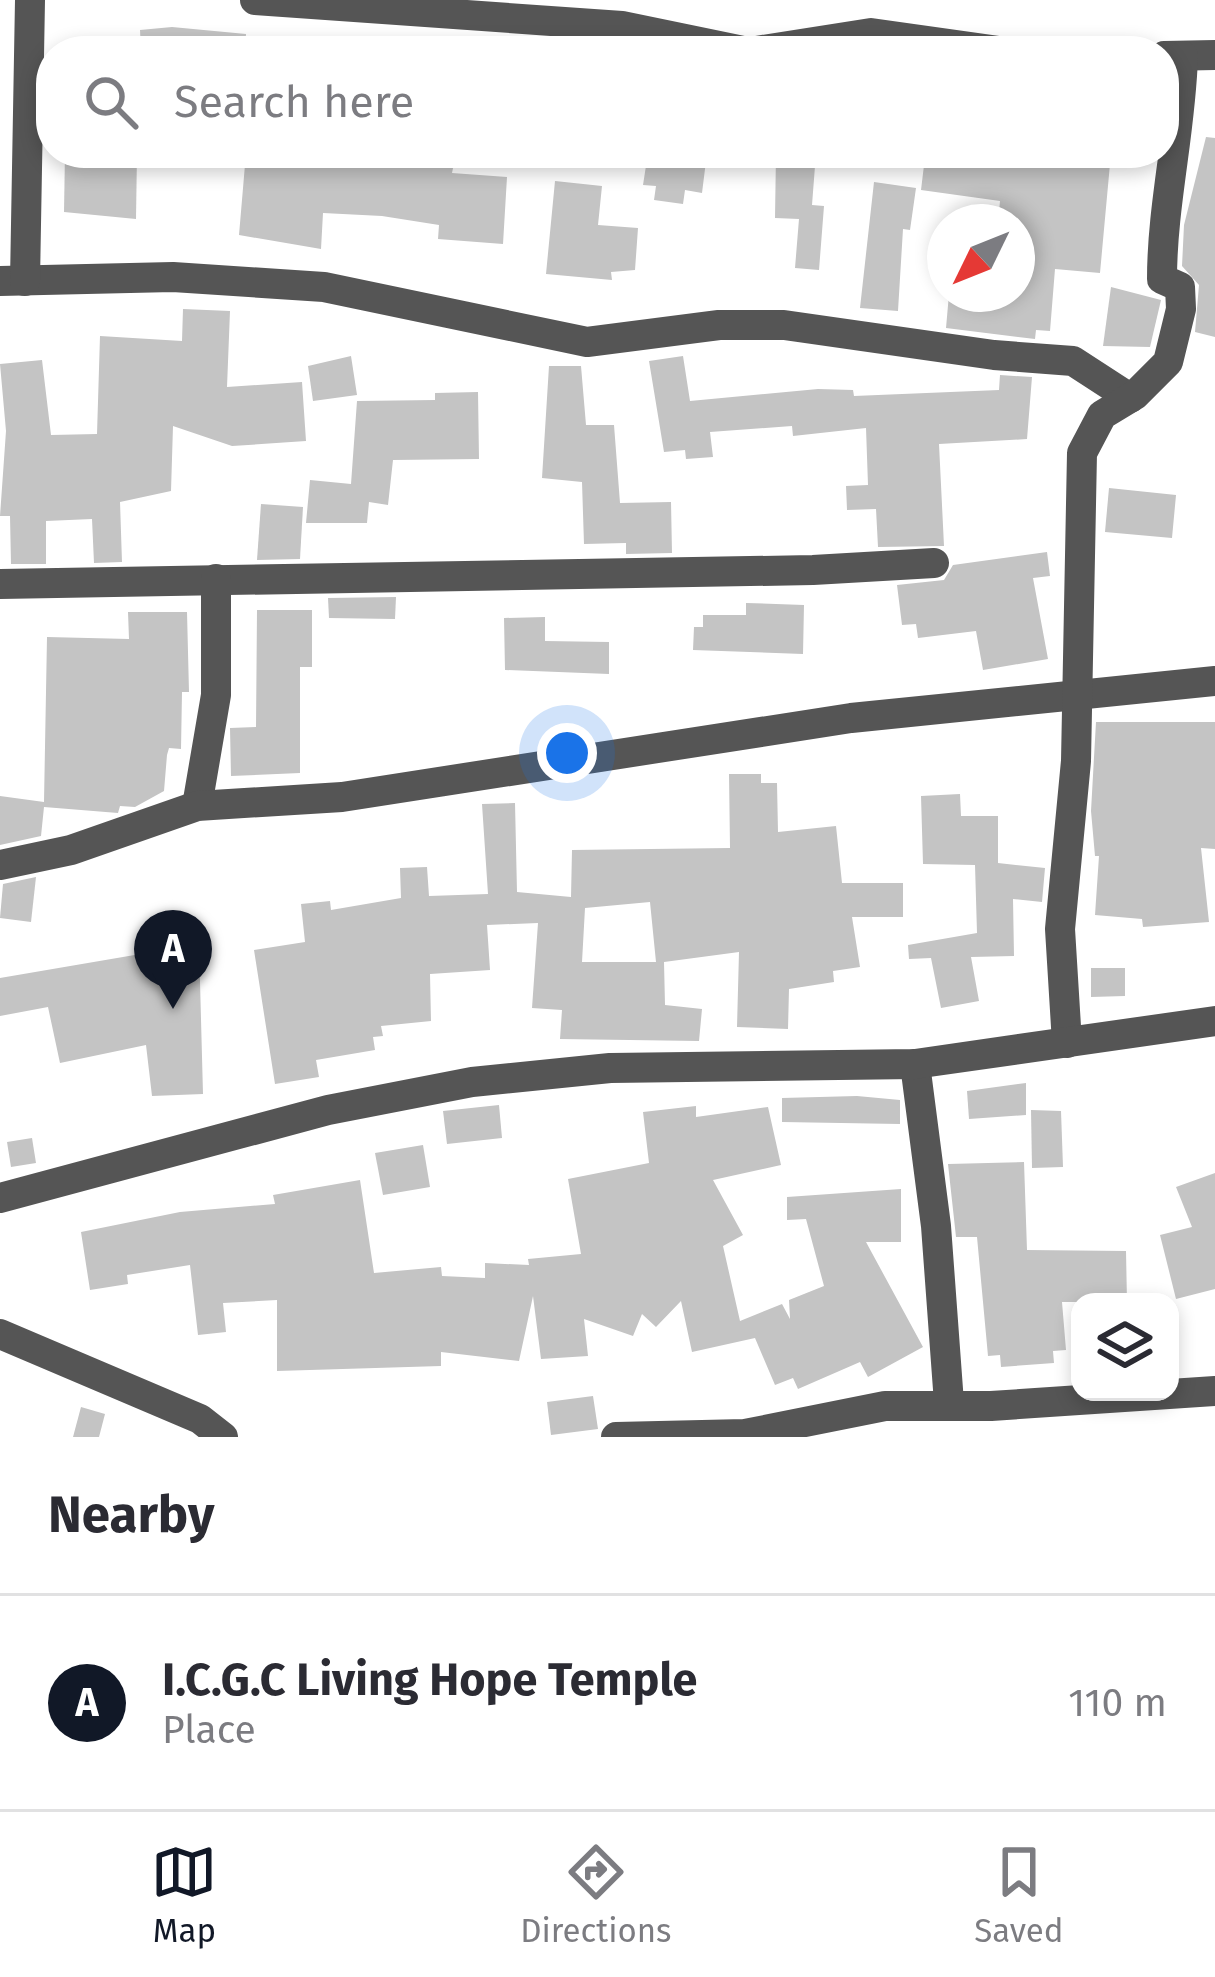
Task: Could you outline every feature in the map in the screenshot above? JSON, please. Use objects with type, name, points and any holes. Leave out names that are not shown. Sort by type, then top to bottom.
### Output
[{"type":"street","points":[[30,0],[12,281],[173,277],[324,287],[394,298],[549,339],[587,342],[719,325],[827,329],[994,355],[1072,361],[1130,398]]},
{"type":"street","points":[[255,0],[622,26],[670,36]]},
{"type":"street","points":[[852,36],[892,36]]},
{"type":"street","points":[[1179,56],[1215,55]]},
{"type":"street","points":[[1179,108],[1179,138]]},
{"type":"street","points":[[1067,1043],[1060,929],[1076,761],[1082,453],[1102,415],[1130,398],[1168,362],[1181,309],[1180,287],[1162,279],[1162,244],[1174,168]]},
{"type":"street","points":[[0,584],[813,570],[934,563]]},
{"type":"street","points":[[197,806],[216,695],[216,579]]},
{"type":"street","points":[[0,865],[71,850],[197,806],[342,796],[851,718],[1215,681]]},
{"type":"street","points":[[0,1198],[328,1110],[472,1082],[610,1068],[915,1064],[1215,1021]]},
{"type":"street","points":[[915,1064],[936,1226],[949,1403]]},
{"type":"street","points":[[0,1334],[200,1419],[223,1437]]},
{"type":"street","points":[[616,1437],[745,1435],[885,1406],[991,1406],[1215,1391]]},
{"type":"building","points":[[172,27],[246,34],[140,36],[140,30]]},
{"type":"building","points":[[1206,137],[1215,138],[1215,337],[1195,332],[1199,285],[1182,266],[1184,225]]},
{"type":"building","points":[[65,168],[137,168],[136,219],[64,212]]},
{"type":"building","points":[[245,168],[453,168],[452,173],[507,177],[503,244],[438,239],[439,225],[323,213],[321,249],[239,235]]},
{"type":"building","points":[[646,168],[705,168],[702,193],[685,190],[683,204],[654,200],[656,186],[643,185]]},
{"type":"building","points":[[776,168],[815,168],[812,205],[824,206],[819,270],[795,268],[799,219],[775,218]]},
{"type":"building","points":[[924,168],[1110,168],[1100,273],[1055,269],[1050,331],[1036,330],[1035,339],[946,328],[947,312],[1035,312],[1035,204],[921,190]]},
{"type":"building","points":[[555,181],[602,186],[598,225],[638,228],[635,270],[611,272],[612,280],[546,274]]},
{"type":"building","points":[[874,182],[916,188],[910,230],[903,229],[898,311],[860,308]]},
{"type":"building","points":[[1111,287],[1161,300],[1150,347],[1103,346]]},
{"type":"building","points":[[183,309],[230,311],[227,387],[302,382],[306,441],[232,446],[173,426],[171,491],[120,502],[122,562],[94,563],[92,519],[46,521],[46,564],[11,564],[10,516],[0,516],[6,431],[0,364],[42,360],[51,435],[97,434],[100,336],[182,341]]},
{"type":"building","points":[[351,356],[357,395],[313,401],[308,366]]},
{"type":"building","points":[[683,356],[690,401],[818,389],[853,390],[854,396],[999,390],[1000,375],[1032,377],[1027,439],[939,444],[944,546],[878,547],[876,509],[847,510],[846,486],[868,485],[866,428],[793,436],[792,426],[710,432],[713,457],[686,459],[685,450],[664,452],[649,361]]},
{"type":"building","points":[[549,366],[581,366],[586,425],[614,425],[620,503],[671,502],[672,553],[626,554],[626,543],[584,544],[582,482],[542,478]]},
{"type":"building","points":[[478,392],[479,459],[393,460],[388,505],[369,502],[367,523],[306,523],[310,480],[351,484],[357,401],[435,400],[435,393]]},
{"type":"building","points":[[1109,488],[1176,495],[1172,538],[1105,532]]},
{"type":"building","points":[[261,504],[303,507],[300,559],[257,560]]},
{"type":"building","points":[[1047,552],[1050,576],[1033,578],[1048,659],[983,670],[976,631],[918,638],[916,624],[902,625],[897,585],[944,580],[953,565]]},
{"type":"building","points":[[396,597],[395,619],[329,618],[328,598]]},
{"type":"building","points":[[746,603],[804,605],[803,654],[693,650],[694,627],[703,627],[703,615],[746,615]]},
{"type":"building","points":[[257,610],[312,610],[312,667],[300,667],[300,773],[231,776],[230,728],[256,727]]},
{"type":"building","points":[[128,612],[187,612],[189,692],[182,692],[181,749],[169,748],[164,791],[135,807],[120,806],[118,813],[44,807],[41,836],[0,845],[0,796],[44,802],[47,637],[129,639]]},
{"type":"building","points":[[545,617],[545,641],[609,642],[609,674],[505,670],[504,618]]},
{"type":"building","points":[[1096,722],[1215,722],[1215,849],[1201,848],[1209,922],[1143,927],[1142,919],[1095,915],[1099,856],[1095,856],[1091,811]]},
{"type":"building","points":[[729,774],[761,774],[761,783],[777,783],[778,832],[836,826],[842,883],[903,883],[903,917],[852,917],[860,967],[833,971],[834,982],[789,989],[788,1029],[737,1027],[739,952],[664,962],[665,1005],[702,1009],[699,1041],[560,1039],[562,1010],[532,1008],[538,923],[487,925],[490,970],[430,974],[431,1021],[381,1026],[383,1036],[373,1037],[375,1050],[316,1060],[319,1077],[275,1084],[254,950],[305,942],[301,904],[330,901],[331,910],[401,898],[400,868],[427,867],[429,896],[488,894],[482,804],[515,803],[517,892],[571,897],[572,850],[730,848]],"holes":[[[650,902],[656,962],[582,962],[585,908]]]},
{"type":"building","points":[[960,794],[961,816],[998,816],[998,863],[1045,868],[1042,902],[1013,899],[1014,956],[971,957],[979,1001],[941,1008],[931,958],[909,959],[908,945],[977,933],[975,865],[923,864],[921,796]]},
{"type":"building","points":[[36,877],[31,922],[0,918],[3,884]]},
{"type":"building","points":[[199,944],[203,1094],[152,1096],[146,1045],[60,1063],[48,1007],[0,1016],[0,978]]},
{"type":"building","points":[[1091,968],[1125,968],[1125,996],[1091,997]]},
{"type":"building","points":[[1026,1083],[1026,1115],[969,1119],[967,1091]]},
{"type":"building","points":[[782,1098],[900,1100],[900,1124],[782,1122]]},
{"type":"building","points":[[499,1105],[502,1138],[447,1144],[443,1111]]},
{"type":"building","points":[[696,1106],[696,1117],[768,1107],[781,1165],[713,1180],[743,1235],[723,1246],[740,1321],[782,1304],[790,1319],[789,1300],[824,1286],[806,1219],[787,1220],[787,1197],[901,1189],[901,1242],[866,1242],[923,1347],[868,1377],[860,1362],[798,1389],[793,1378],[775,1385],[755,1338],[692,1352],[681,1301],[656,1327],[642,1314],[633,1336],[584,1319],[588,1356],[541,1359],[533,1296],[519,1361],[441,1352],[441,1366],[277,1371],[277,1300],[223,1303],[226,1332],[198,1335],[190,1265],[127,1275],[128,1284],[90,1290],[81,1232],[180,1212],[275,1204],[273,1195],[360,1180],[374,1273],[441,1267],[442,1276],[485,1278],[485,1263],[529,1265],[528,1259],[581,1254],[568,1179],[649,1163],[643,1112]]},
{"type":"building","points":[[1031,1110],[1061,1111],[1063,1167],[1032,1168]]},
{"type":"building","points":[[32,1138],[36,1163],[11,1167],[7,1142]]},
{"type":"building","points":[[423,1145],[430,1187],[383,1195],[375,1153]]},
{"type":"building","points":[[1024,1162],[1027,1250],[1126,1251],[1127,1293],[1071,1293],[1071,1302],[1062,1302],[1066,1350],[1053,1351],[1054,1363],[1001,1367],[1000,1355],[988,1356],[977,1237],[956,1237],[948,1164]]},
{"type":"building","points":[[1215,1173],[1215,1289],[1179,1298],[1160,1235],[1192,1227],[1176,1187]]},
{"type":"building","points":[[593,1396],[598,1429],[551,1435],[547,1402]]},
{"type":"building","points":[[81,1407],[105,1414],[99,1437],[73,1437]]},
{"type":"place","name":"I.C.G.C Living Hope Temple","points":[[173,1009]]}]
